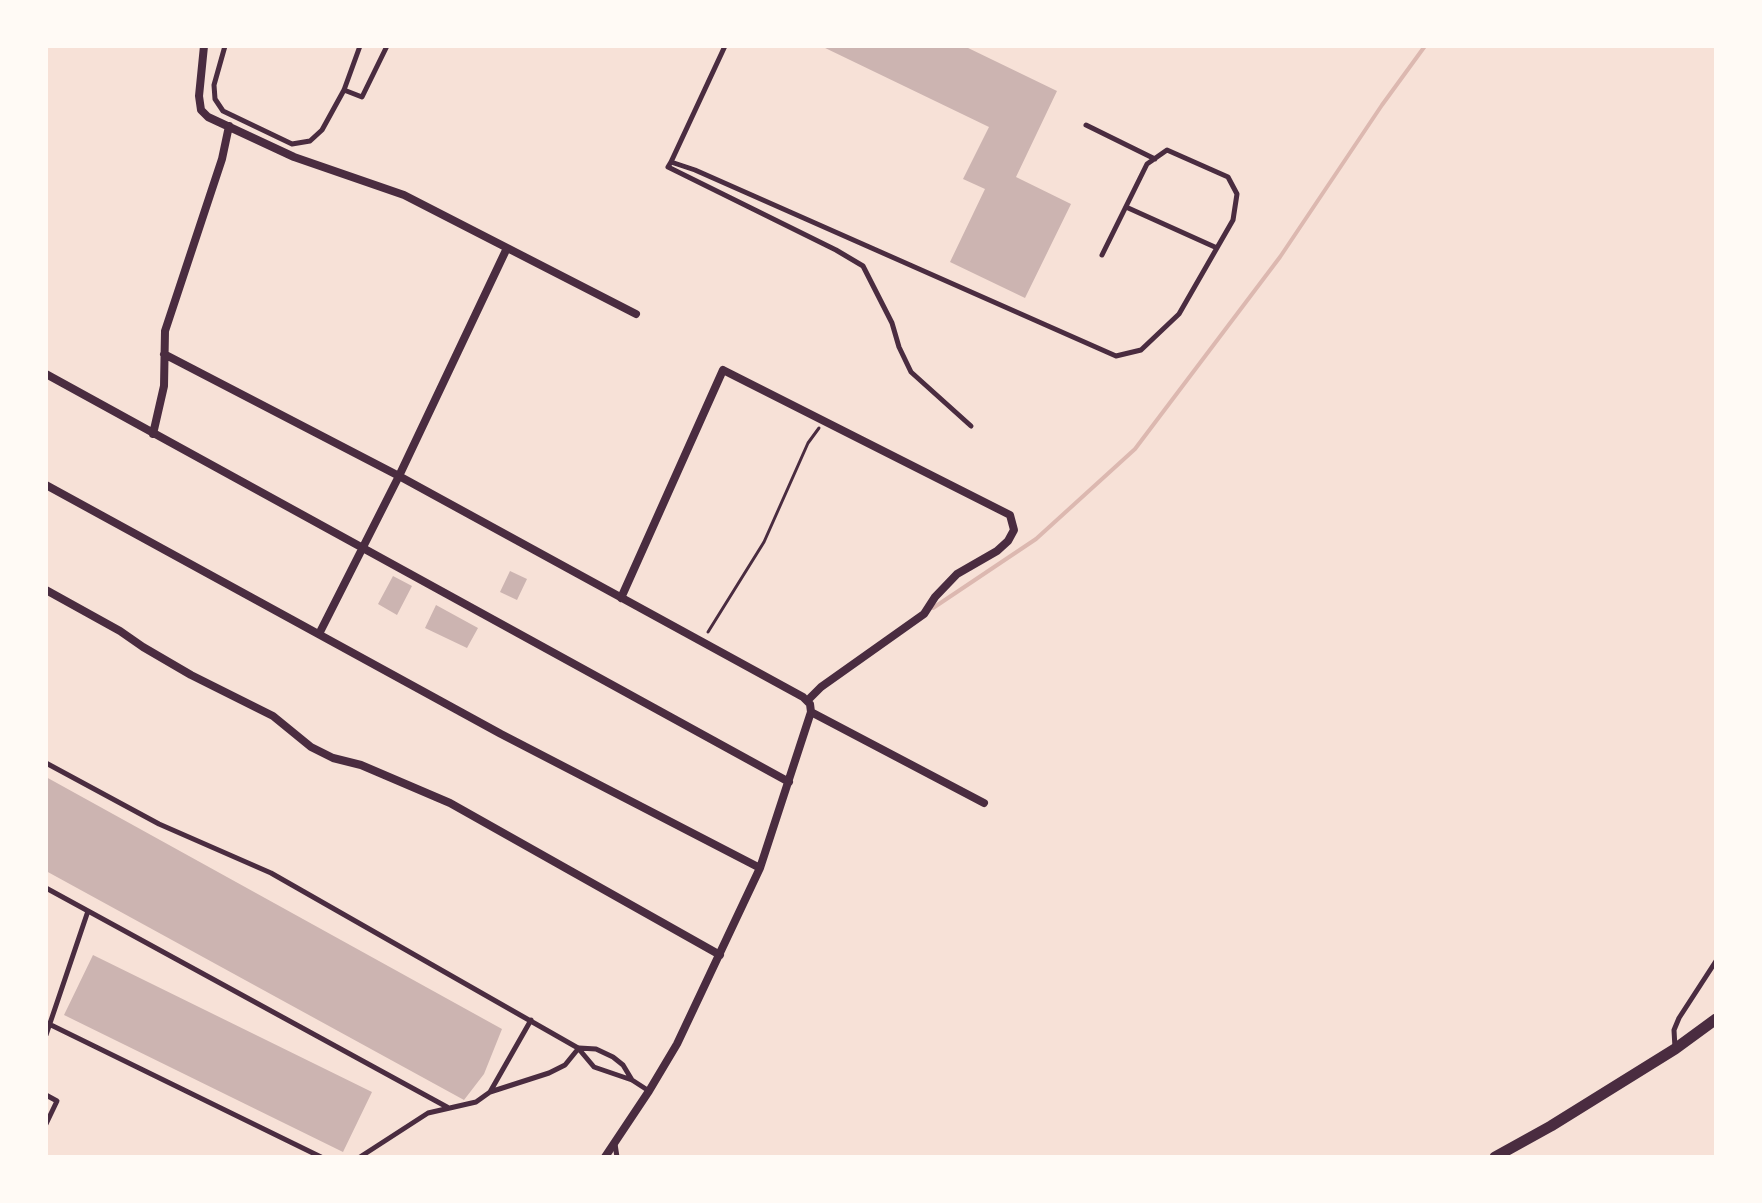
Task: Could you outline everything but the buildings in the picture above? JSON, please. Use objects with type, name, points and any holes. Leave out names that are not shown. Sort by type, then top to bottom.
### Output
[{"type":"street","points":[[204,46],[199,104],[208,117],[294,157],[386,187],[636,314]]},
{"type":"street","points":[[153,434],[164,386],[167,324],[222,159],[229,126]]},
{"type":"street","points":[[319,634],[399,476],[507,248]]},
{"type":"street","points":[[164,354],[399,476],[702,642],[984,803]]},
{"type":"street","points":[[605,1157],[677,1044],[760,868],[810,706],[821,687],[924,614],[957,574],[997,551],[1014,530],[1010,515],[723,370],[621,598]]},
{"type":"street","points":[[46,374],[789,782]]},
{"type":"street","points":[[46,485],[501,734],[760,868]]},
{"type":"street","points":[[46,590],[111,625],[203,682],[273,716],[311,747],[450,803],[720,955]]},
{"type":"street","points":[[1495,1157],[1675,1049],[1716,1019]]},
{"type":"lane","points":[[225,46],[214,85],[215,99],[229,126]]},
{"type":"lane","points":[[223,111],[292,144],[310,141],[322,130],[344,90],[360,46]]},
{"type":"lane","points":[[344,90],[362,97],[387,46]]},
{"type":"lane","points":[[725,46],[668,167],[863,266],[892,323],[911,372],[971,426]]},
{"type":"lane","points":[[1086,125],[1155,159]]},
{"type":"lane","points":[[671,162],[1116,356],[1141,350],[1179,314],[1233,220],[1237,194],[1228,177],[1167,150],[1147,164],[1102,255]]},
{"type":"lane","points":[[1126,207],[1217,248]]},
{"type":"lane","points":[[46,763],[159,824],[271,873],[578,1048],[594,1067],[632,1080],[649,1091]]},
{"type":"lane","points":[[46,888],[447,1107]]},
{"type":"lane","points":[[46,1035],[88,911]]},
{"type":"lane","points":[[1675,1049],[1674,1030],[1679,1018],[1716,961]]},
{"type":"lane","points":[[490,1092],[531,1020]]},
{"type":"lane","points":[[51,1025],[321,1157]]},
{"type":"lane","points":[[578,1048],[596,1049],[613,1057],[623,1065],[632,1080]]},
{"type":"lane","points":[[360,1157],[409,1123],[436,1109],[476,1102],[490,1092],[565,1065],[578,1048]]},
{"type":"lane","points":[[46,1095],[57,1101],[46,1124]]},
{"type":"lane","points":[[615,1144],[617,1157]]},
{"type":"path","points":[[702,642],[726,608],[764,542],[808,443],[824,421]]},
{"type":"waterway","points":[[933,608],[1036,539],[1135,449],[1280,257],[1425,46]]}]
